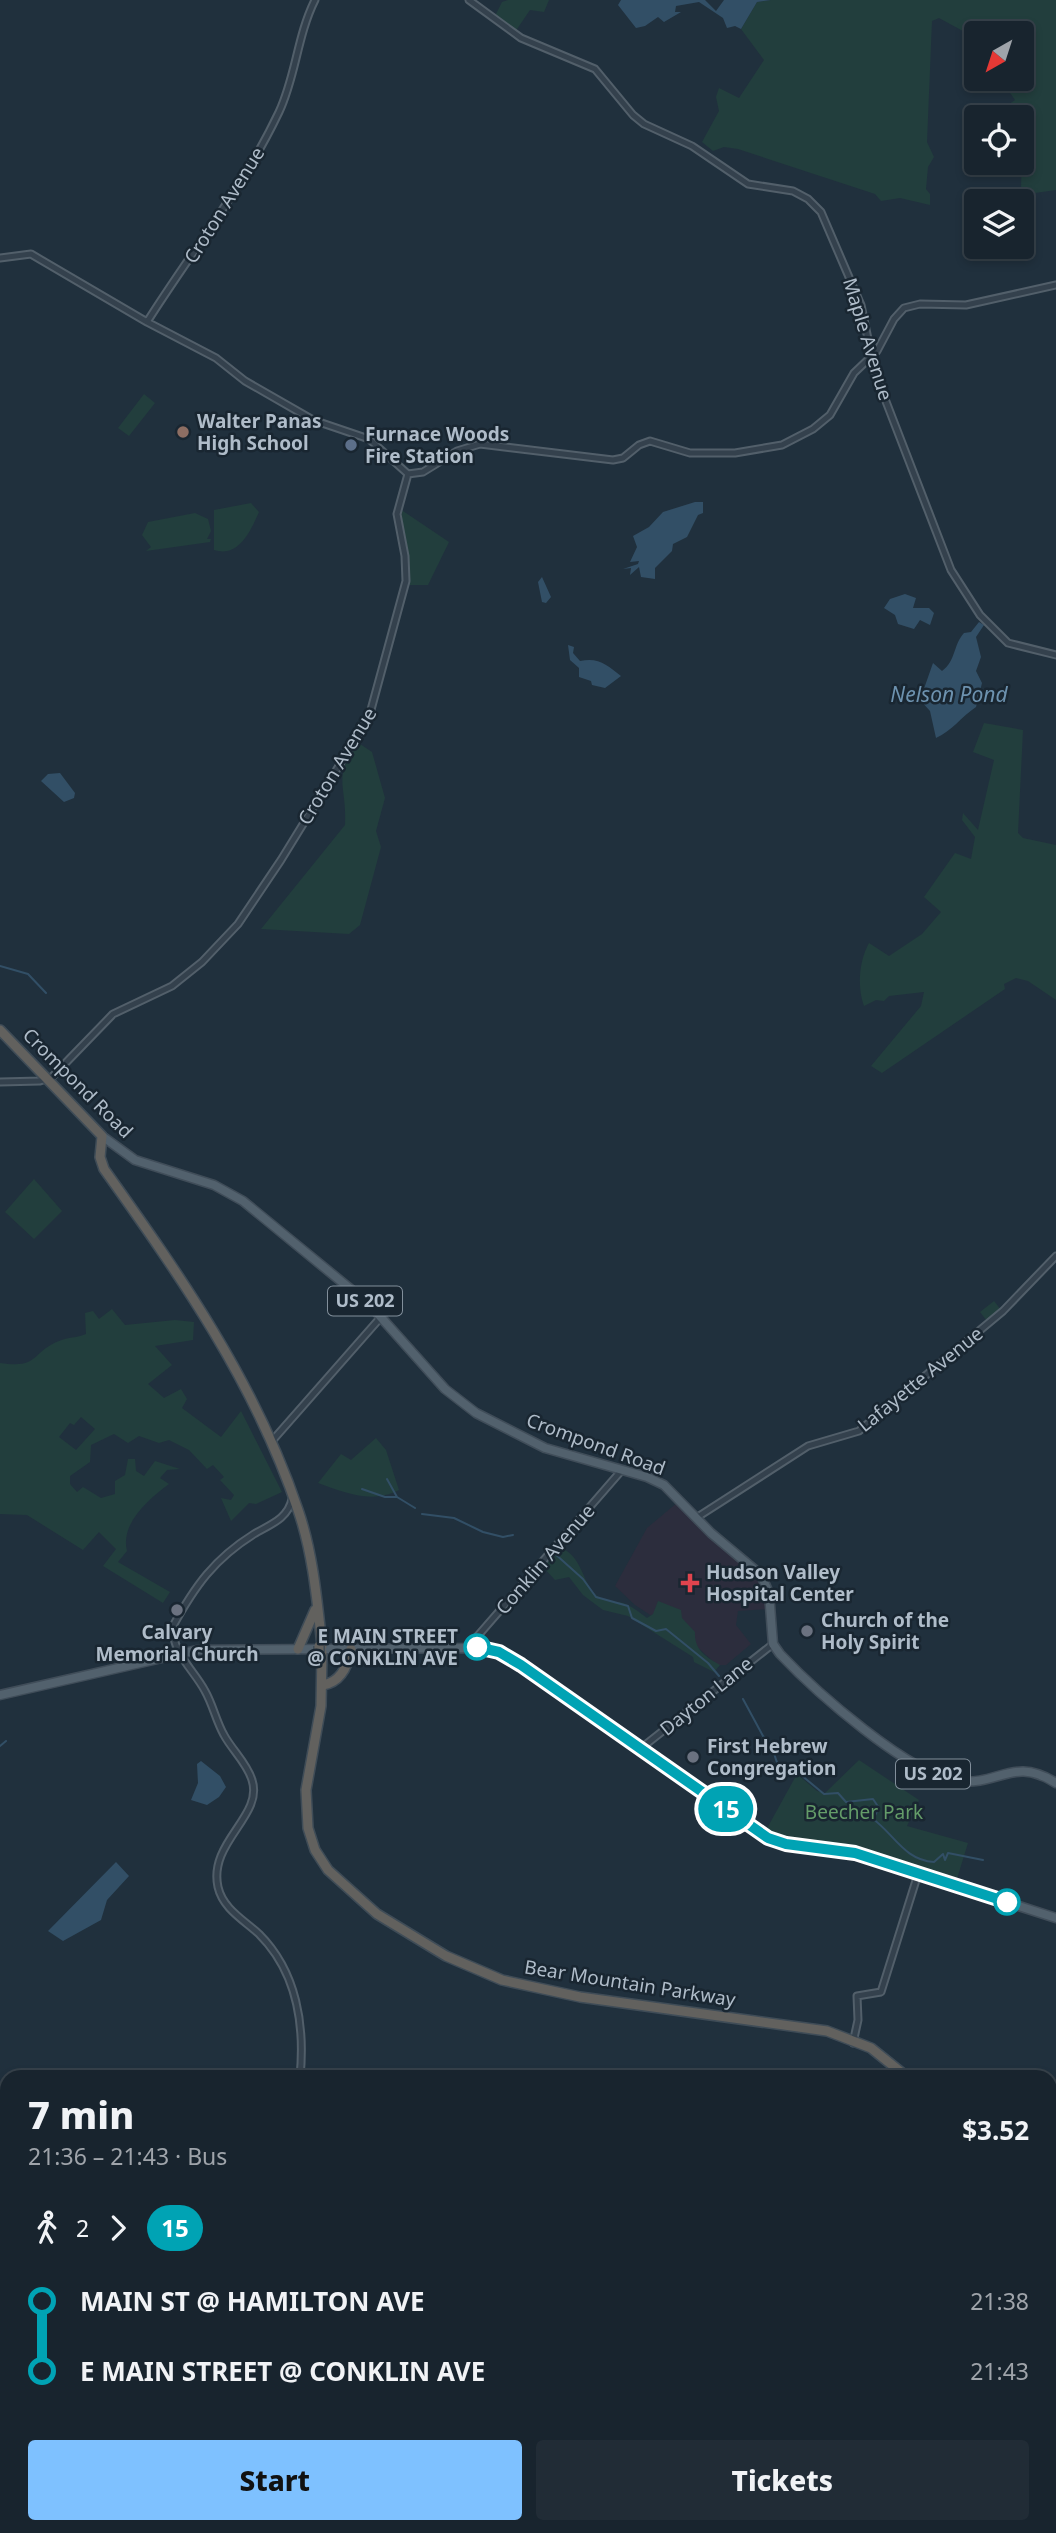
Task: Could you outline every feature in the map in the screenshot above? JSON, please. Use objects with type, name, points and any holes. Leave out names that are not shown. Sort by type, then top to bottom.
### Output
[{"type":"highway","name":"Crompond Road","points":[[0,1030],[102,1136]]},
{"type":"highway","name":"Bear Mountain Parkway","points":[[102,1136],[100,1157],[104,1169],[195,1297],[244,1381],[272,1441],[293,1503],[312,1568],[323,1685],[306,1790],[310,1837],[319,1858],[334,1877],[397,1927],[467,1966],[524,1986],[603,2000],[808,2027],[854,2042],[896,2070]]},
{"type":"highway","name":"Bear Mountain Parkway","points":[[293,1503],[315,1609],[312,1628],[321,1649],[318,1708],[303,1793],[304,1827],[310,1848],[325,1872],[371,1913],[450,1962],[516,1987],[590,2002],[793,2027],[854,2042]]},
{"type":"highway","points":[[298,1649],[300,1637],[312,1628]]},
{"type":"highway","points":[[323,1685],[340,1676],[351,1649]]},
{"type":"main road","name":"Crompond Road","points":[[102,1136],[135,1160],[214,1185],[239,1197],[381,1317],[432,1376],[470,1409],[538,1445],[664,1485],[696,1518],[764,1579],[769,1595],[773,1644]]},
{"type":"main road","points":[[367,1633],[373,1642],[370,1650]]},
{"type":"main road","name":"US 202","points":[[773,1644],[786,1660],[862,1727],[934,1775],[965,1782],[1023,1770],[1036,1772],[1056,1783]]},
{"type":"main road","points":[[0,1695],[179,1653],[207,1649],[370,1650],[469,1646],[499,1652],[768,1838],[786,1844],[855,1853],[1056,1917]]},
{"type":"street","name":"Croton Avenue","points":[[147,322],[208,235],[276,119],[289,88],[302,33],[315,0]]},
{"type":"street","name":"Maple Avenue","points":[[469,0],[521,38],[595,69],[633,115],[644,124],[692,146],[747,184],[793,191],[808,199],[828,223],[854,285],[866,321],[871,356],[954,576],[980,615],[1008,643],[1056,655]]},
{"type":"street","points":[[0,258],[28,253],[44,260],[147,322],[213,356],[241,379],[313,420],[367,438],[412,474],[457,451],[481,444],[613,460],[623,458],[639,445],[650,441],[690,453],[735,453],[772,448],[808,433],[825,420],[854,373],[881,345],[896,315],[908,306],[966,305],[1056,285]]},
{"type":"street","name":"Croton Avenue","points":[[48,1080],[113,1014],[176,983],[202,962],[238,924],[281,860],[349,745],[369,717],[406,581],[405,556],[397,518],[402,492],[412,474]]},
{"type":"street","points":[[0,1082],[48,1080]]},
{"type":"street","name":"Lafayette Avenue","points":[[696,1518],[808,1446],[859,1431],[1003,1311],[1056,1256]]},
{"type":"street","points":[[272,1441],[381,1317]]},
{"type":"street","name":"Conklin Avenue","points":[[469,1646],[621,1471]]},
{"type":"street","points":[[293,1503],[273,1524],[224,1555],[204,1574],[173,1626],[179,1653],[205,1690],[223,1734],[253,1781],[253,1801],[220,1856],[218,1886],[229,1907],[257,1932],[282,1961],[302,2025],[300,2070]]},
{"type":"street","name":"Dayton Lane","points":[[640,1749],[773,1644]]},
{"type":"street","points":[[854,2042],[858,2020],[857,1996],[881,1992],[918,1874]]},
{"type":"shaded area","name":"Hudson Valley Hospital Center","points":[[678,1502],[761,1579],[767,1594],[768,1609],[738,1611],[736,1625],[751,1644],[726,1665],[717,1665],[693,1643],[635,1605],[615,1586],[647,1528]]},
{"type":"green space","points":[[549,0],[544,12],[530,10],[515,32],[495,16],[502,2]]},
{"type":"green space","points":[[1056,0],[1056,190],[1034,193],[1034,189],[1021,189],[1021,175],[1034,175],[1034,105],[1008,105],[1015,100],[1009,91],[1034,91],[1034,21],[964,21],[964,32],[939,18],[932,21],[927,142],[934,157],[928,167],[926,189],[930,194],[930,205],[900,198],[881,201],[875,194],[738,149],[724,147],[713,151],[702,142],[719,111],[716,97],[719,88],[739,98],[764,60],[741,29],[757,2]]},
{"type":"green space","points":[[144,394],[155,403],[129,436],[118,428]]},
{"type":"green space","points":[[251,503],[259,512],[243,541],[230,550],[214,550],[214,510]]},
{"type":"green space","points":[[400,509],[449,542],[428,585],[407,585],[408,571],[398,516]]},
{"type":"green space","points":[[195,513],[208,519],[211,531],[207,539],[211,539],[210,542],[146,551],[151,547],[142,535],[148,522]]},
{"type":"green space","points":[[984,723],[1023,730],[1018,833],[1023,838],[1056,845],[1056,1000],[1028,981],[1016,978],[1004,984],[1005,989],[882,1073],[871,1066],[921,1006],[924,992],[889,996],[884,1001],[876,1000],[864,1006],[860,982],[863,958],[869,943],[889,956],[922,934],[941,912],[924,897],[955,853],[971,859],[975,837],[962,820],[963,813],[978,830],[994,760],[973,752]]},
{"type":"green space","points":[[357,742],[372,752],[385,798],[376,831],[381,847],[360,925],[349,934],[261,929],[345,825],[343,775],[349,755]]},
{"type":"green space","points":[[34,1179],[62,1211],[34,1239],[5,1212]]},
{"type":"green space","points":[[994,1301],[1001,1310],[987,1321],[980,1312]]},
{"type":"green space","points":[[112,1309],[125,1325],[175,1320],[194,1322],[193,1340],[155,1346],[172,1365],[148,1384],[164,1398],[181,1389],[187,1399],[182,1408],[221,1437],[241,1411],[282,1492],[256,1504],[249,1503],[231,1521],[221,1498],[231,1500],[234,1495],[220,1480],[224,1477],[213,1465],[207,1469],[189,1450],[169,1440],[159,1443],[139,1436],[128,1443],[114,1434],[91,1445],[90,1462],[70,1476],[70,1484],[77,1492],[83,1487],[101,1498],[115,1494],[115,1481],[125,1475],[128,1459],[135,1459],[136,1471],[144,1476],[155,1461],[180,1469],[167,1470],[160,1478],[169,1484],[145,1504],[132,1521],[126,1541],[127,1551],[118,1562],[170,1592],[163,1603],[103,1566],[116,1549],[99,1532],[83,1550],[27,1515],[0,1514],[0,1363],[29,1362],[50,1345],[86,1334],[85,1313],[93,1311],[99,1319]],"holes":[[[81,1417],[95,1429],[76,1450],[59,1437],[70,1423],[74,1425]]]},
{"type":"green space","points":[[376,1438],[386,1450],[399,1490],[369,1497],[318,1483],[341,1454],[351,1460]]},
{"type":"green space","points":[[559,1547],[573,1556],[591,1589],[599,1597],[626,1604],[647,1618],[653,1614],[658,1601],[681,1610],[682,1618],[695,1632],[699,1648],[720,1665],[714,1672],[694,1662],[693,1657],[628,1616],[603,1610],[583,1595],[569,1577],[555,1580],[543,1567]]},
{"type":"green space","name":"Beecher Park","points":[[859,1760],[919,1800],[907,1826],[968,1843],[956,1882],[853,1848],[788,1840],[765,1832],[797,1774],[817,1791],[825,1793]]},
{"type":"water","points":[[621,0],[705,0],[716,11],[724,0],[771,0],[757,2],[741,29],[735,26],[727,28],[723,18],[699,2],[676,6],[675,12],[681,12],[664,22],[658,17],[645,26],[636,28],[618,5]]},
{"type":"water","points":[[703,502],[703,513],[698,515],[687,537],[673,544],[672,551],[655,568],[655,579],[641,577],[639,567],[630,575],[631,568],[623,569],[638,564],[639,561],[630,562],[637,547],[633,536],[649,527],[663,512]]},
{"type":"water","points":[[542,577],[551,597],[546,603],[542,602],[538,582]]},
{"type":"water","points":[[905,594],[916,598],[913,608],[929,608],[934,613],[930,625],[920,620],[914,629],[898,624],[895,615],[884,608],[890,599]]},
{"type":"water","name":"Nelson Pond","points":[[979,622],[984,625],[976,637],[981,657],[976,671],[982,683],[976,707],[936,738],[930,711],[920,700],[933,663],[942,671],[947,667],[960,638],[964,633],[971,632]]},
{"type":"water","points":[[568,645],[574,647],[573,653],[580,661],[598,661],[621,676],[605,688],[592,685],[591,681],[579,677],[579,668],[570,660]]},
{"type":"water","points":[[60,773],[75,793],[74,798],[64,802],[41,781],[48,774]]},
{"type":"water","points":[[201,1761],[220,1776],[226,1787],[219,1797],[207,1805],[191,1800],[198,1783],[197,1764]]},
{"type":"water","points":[[116,1862],[129,1876],[107,1900],[101,1920],[63,1941],[48,1931]]},
{"type":"waterway","points":[[0,966],[28,974],[46,993]]},
{"type":"waterway","points":[[387,1479],[397,1497],[415,1508]]},
{"type":"waterway","points":[[362,1489],[385,1497],[396,1497]]},
{"type":"waterway","points":[[422,1514],[454,1518],[483,1532],[503,1537],[513,1535]]},
{"type":"waterway","points":[[554,1553],[583,1579],[596,1597],[628,1606],[632,1618],[656,1631],[666,1629],[708,1663],[719,1676]]},
{"type":"waterway","points":[[743,1699],[763,1736],[772,1745],[780,1767],[788,1772],[795,1770],[824,1794],[838,1793],[846,1802],[873,1799],[879,1808],[873,1819],[915,1857],[934,1862],[943,1854],[945,1860],[948,1853],[983,1860]]},
{"type":"waterway","points":[[0,1746],[6,1741]]},
{"type":"bus line","name":"15","points":[[477,1647],[499,1652],[521,1665],[768,1838],[786,1844],[855,1853],[1007,1902]]},
{"type":"place","name":"Walter Panas High School","points":[[183,432]]},
{"type":"place","name":"Furnace Woods Fire Station","points":[[351,445]]},
{"type":"place","name":"Hudson Valley Hospital Center","points":[[690,1583]]},
{"type":"place","name":"Calvary Memorial Church","points":[[177,1610]]},
{"type":"place","name":"Church of the Holy Spirit","points":[[807,1631]]},
{"type":"place","name":"E MAIN STREET @ CONKLIN AVE","points":[[477,1647]]},
{"type":"place","name":"First Hebrew Congregation","points":[[693,1757]]}]
